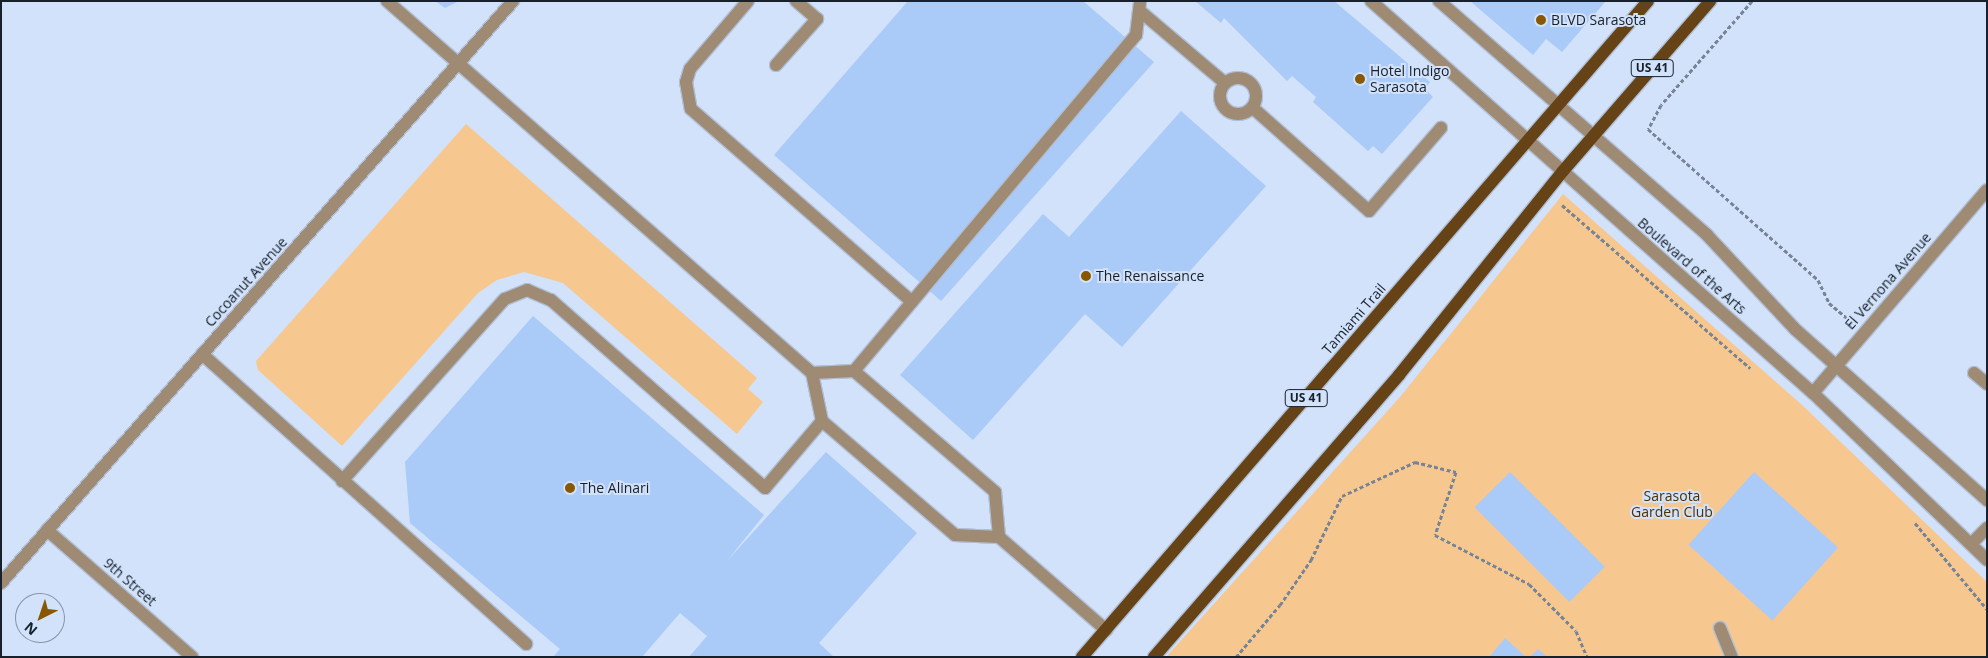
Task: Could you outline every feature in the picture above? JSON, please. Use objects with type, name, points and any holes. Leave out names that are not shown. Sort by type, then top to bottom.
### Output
[{"type":"main road","name":"Tamiami Trail","points":[[1082,657],[1648,1]]},
{"type":"main road","name":"US 41","points":[[1154,657],[1399,375],[1562,171],[1710,1]]},
{"type":"street","points":[[386,1],[812,373],[822,421],[955,535],[999,537],[1106,630]]},
{"type":"street","name":"Cocoanut Avenue","points":[[1,583],[513,1]]},
{"type":"street","points":[[748,1],[690,69],[686,82],[692,109],[912,302]]},
{"type":"street","points":[[776,65],[816,19],[796,1]]},
{"type":"street","name":"Boulevard of the Arts","points":[[1372,1],[1813,393],[1987,560]]},
{"type":"street","name":"Boulevard of the Arts","points":[[1438,1],[1707,235],[1796,330],[1838,362],[1987,500]]},
{"type":"street","points":[[854,371],[1136,35],[1140,6]]},
{"type":"street","points":[[1140,6],[1225,83]]},
{"type":"street","points":[[1236,78],[1248,80],[1256,90],[1253,108],[1243,114],[1226,110],[1220,94],[1225,83],[1236,78]]},
{"type":"street","points":[[1253,108],[1369,211],[1442,128]]},
{"type":"street","name":"El Vernona Avenue","points":[[1813,393],[1987,190]]},
{"type":"street","points":[[342,481],[505,299],[527,290],[551,300],[765,488],[822,421]]},
{"type":"street","points":[[202,354],[526,644]]},
{"type":"street","points":[[812,373],[854,371],[995,492],[999,537]]},
{"type":"street","points":[[1974,373],[1987,384]]},
{"type":"street","points":[[1971,544],[1987,528]]},
{"type":"street","name":"9th Street","points":[[47,530],[192,657]]},
{"type":"street","points":[[1720,628],[1732,657]]},
{"type":"path","points":[[1752,1],[1661,105],[1648,129],[1818,280],[1829,303],[1864,332]]},
{"type":"path","points":[[1548,190],[1756,374]]},
{"type":"path","points":[[1236,657],[1280,605],[1311,560],[1342,496],[1415,462],[1456,472],[1435,535],[1529,584],[1576,631],[1587,657]]},
{"type":"path","points":[[1910,517],[1987,609]]},
{"type":"green space","points":[[466,124],[757,378],[748,389],[763,402],[737,434],[563,283],[524,272],[497,280],[478,293],[342,446],[258,370],[256,361]]},
{"type":"green space","name":"Sarasota Garden Club","points":[[1563,194],[1802,405],[1987,582],[1987,657],[1166,657],[1400,397]]},
{"type":"building","points":[[435,1],[459,1],[445,8]]},
{"type":"building","points":[[908,1],[1083,1],[1154,62],[941,301],[774,155]]},
{"type":"building","name":"Hotel Indigo Sarasota","points":[[1195,1],[1334,1],[1430,82],[1425,89],[1433,97],[1382,154],[1373,146],[1368,151],[1313,102],[1316,97],[1292,76],[1287,81],[1224,18],[1221,23]]},
{"type":"building","name":"BLVD Sarasota","points":[[1470,1],[1606,1],[1562,52],[1546,39],[1533,55]]},
{"type":"building","name":"The Renaissance","points":[[1181,111],[1266,186],[1122,347],[1085,314],[973,440],[900,375],[1043,214],[1069,237]]},
{"type":"building","name":"The Alinari","points":[[533,316],[764,515],[726,562],[826,452],[917,533],[819,643],[834,657],[689,657],[707,636],[680,613],[642,657],[553,657],[560,649],[410,523],[405,462]]},
{"type":"building","points":[[1510,472],[1605,567],[1569,602],[1475,507]]},
{"type":"building","points":[[1754,472],[1838,548],[1772,620],[1688,545]]},
{"type":"building","points":[[1505,638],[1526,657],[1489,657]]},
{"type":"building","points":[[1538,649],[1547,657],[1530,657]]},
{"type":"place","name":"BLVD Sarasota","points":[[1541,20]]},
{"type":"place","name":"Hotel Indigo Sarasota","points":[[1360,79]]},
{"type":"place","name":"The Renaissance","points":[[1086,276]]},
{"type":"place","name":"The Alinari","points":[[570,488]]}]
